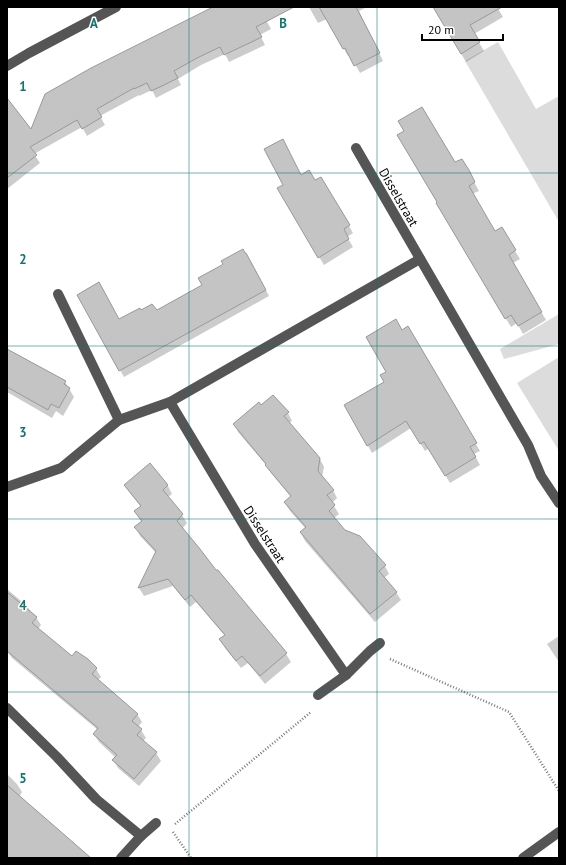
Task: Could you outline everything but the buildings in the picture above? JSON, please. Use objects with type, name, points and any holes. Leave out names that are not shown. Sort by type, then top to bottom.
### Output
[{"type":"street","points":[[7,66],[116,7]]},
{"type":"street","name":"Disselstraat","points":[[356,148],[528,445],[541,476],[559,503]]},
{"type":"street","points":[[7,487],[61,468],[119,420],[170,402],[420,259]]},
{"type":"street","points":[[58,294],[119,420]]},
{"type":"street","name":"Disselstraat","points":[[170,402],[255,544],[346,675]]},
{"type":"street","points":[[318,695],[346,675],[370,650],[380,643]]},
{"type":"street","points":[[7,708],[57,756],[96,799],[141,836]]},
{"type":"street","points":[[121,858],[141,836],[156,823]]},
{"type":"street","points":[[523,858],[559,832]]},
{"type":"path","points":[[370,650],[509,712],[559,791]]},
{"type":"path","points":[[191,858],[170,828],[314,709],[318,695]]},
{"type":"shaded area","points":[[498,42],[536,109],[559,96],[559,222],[465,61]]},
{"type":"shaded area","points":[[559,314],[559,344],[504,359],[500,349]]},
{"type":"shaded area","points":[[559,357],[559,451],[517,383]]}]
